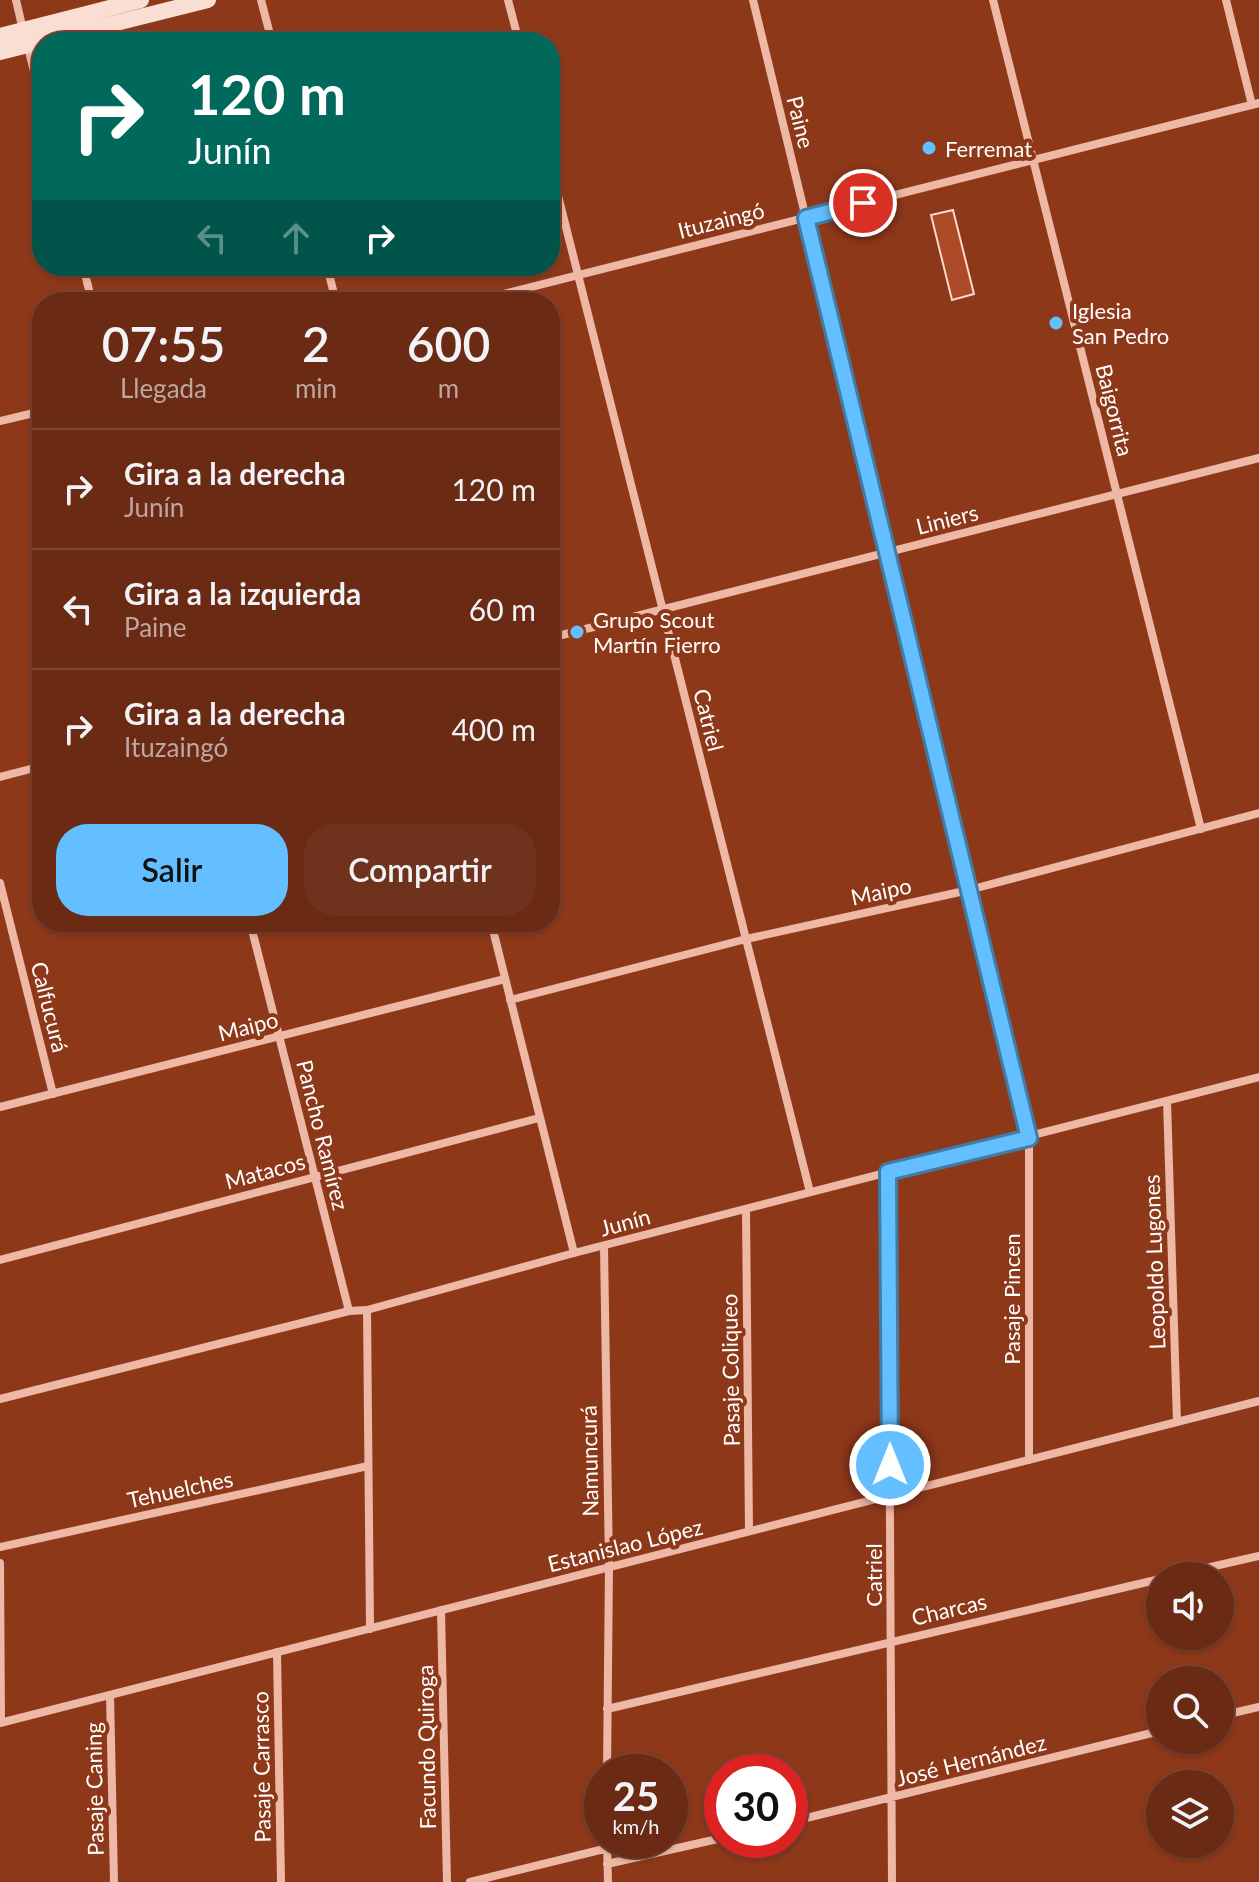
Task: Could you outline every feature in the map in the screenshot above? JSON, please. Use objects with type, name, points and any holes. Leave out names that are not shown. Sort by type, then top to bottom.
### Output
[{"type":"main road","points":[[43,32],[141,0]]},
{"type":"main road","points":[[54,32],[208,0]]},
{"type":"main road","points":[[0,36],[32,37]]},
{"type":"main road","points":[[0,52],[32,36]]},
{"type":"street","points":[[16,0],[32,65]]},
{"type":"street","points":[[261,0],[269,32]]},
{"type":"street","points":[[508,0],[516,32]]},
{"type":"street","name":"Paine","points":[[753,0],[1029,1138]]},
{"type":"street","name":"Baigorrita","points":[[993,0],[1201,829]]},
{"type":"street","points":[[1226,0],[1255,104]]},
{"type":"street","name":"Ituzaingó","points":[[511,292],[1255,104]]},
{"type":"street","name":"Catriel","points":[[560,204],[810,1192]]},
{"type":"street","points":[[0,421],[32,413]]},
{"type":"street","name":"Liniers","points":[[560,635],[1259,458]]},
{"type":"street","points":[[0,777],[32,769]]},
{"type":"street","name":"Maipo","points":[[510,1000],[746,939],[969,890],[1259,813]]},
{"type":"street","name":"Calfucurá","points":[[0,883],[53,1094]]},
{"type":"street","name":"Pancho Ramírez","points":[[253,932],[349,1311]]},
{"type":"street","points":[[493,932],[574,1253]]},
{"type":"street","name":"Maipo","points":[[0,1107],[505,979]]},
{"type":"street","name":"Junín","points":[[0,1399],[349,1311],[367,1310],[574,1253],[1259,1077]]},
{"type":"street","name":"Leopoldo Lugones","points":[[1167,1101],[1177,1422]]},
{"type":"street","name":"Matacos","points":[[0,1260],[539,1118]]},
{"type":"street","name":"Pasaje Pincen","points":[[1029,1138],[1029,1460]]},
{"type":"street","name":"Catriel","points":[[888,1172],[892,1882]]},
{"type":"street","name":"Pasaje Coliqueo","points":[[746,1209],[749,1531]]},
{"type":"street","name":"Namuncurá","points":[[604,1246],[609,1567],[607,1754]]},
{"type":"street","points":[[367,1310],[370,1629]]},
{"type":"street","name":"Estanislao López","points":[[0,1723],[1259,1401]]},
{"type":"street","name":"Tehuelches","points":[[0,1547],[368,1466]]},
{"type":"street","points":[[1233,1562],[1259,1556]]},
{"type":"street","points":[[0,1563],[0,1723]]},
{"type":"street","name":"Charcas","points":[[607,1709],[1146,1582]]},
{"type":"street","name":"Facundo Quiroga","points":[[441,1610],[447,1882]]},
{"type":"street","name":"Pasaje Carrasco","points":[[277,1652],[281,1882]]},
{"type":"street","name":"Pasaje Caning","points":[[110,1695],[114,1882]]},
{"type":"street","points":[[1234,1713],[1259,1707]]},
{"type":"street","name":"José Hernández","points":[[808,1818],[1146,1734]]},
{"type":"street","points":[[607,1864],[704,1842]]},
{"type":"street","points":[[470,1882],[584,1851]]},
{"type":"street","points":[[607,1858],[608,1882]]},
{"type":"building","points":[[953,210],[974,294],[952,300],[931,215]]},
{"type":"place","name":"Ferremat","points":[[929,148]]},
{"type":"place","name":"Iglesia San Pedro","points":[[1056,323]]},
{"type":"place","name":"Grupo Scout Martín Fierro","points":[[577,632]]},
{"type":"route","points":[[863,203],[806,218],[1029,1138],[888,1172],[890,1465]]}]
